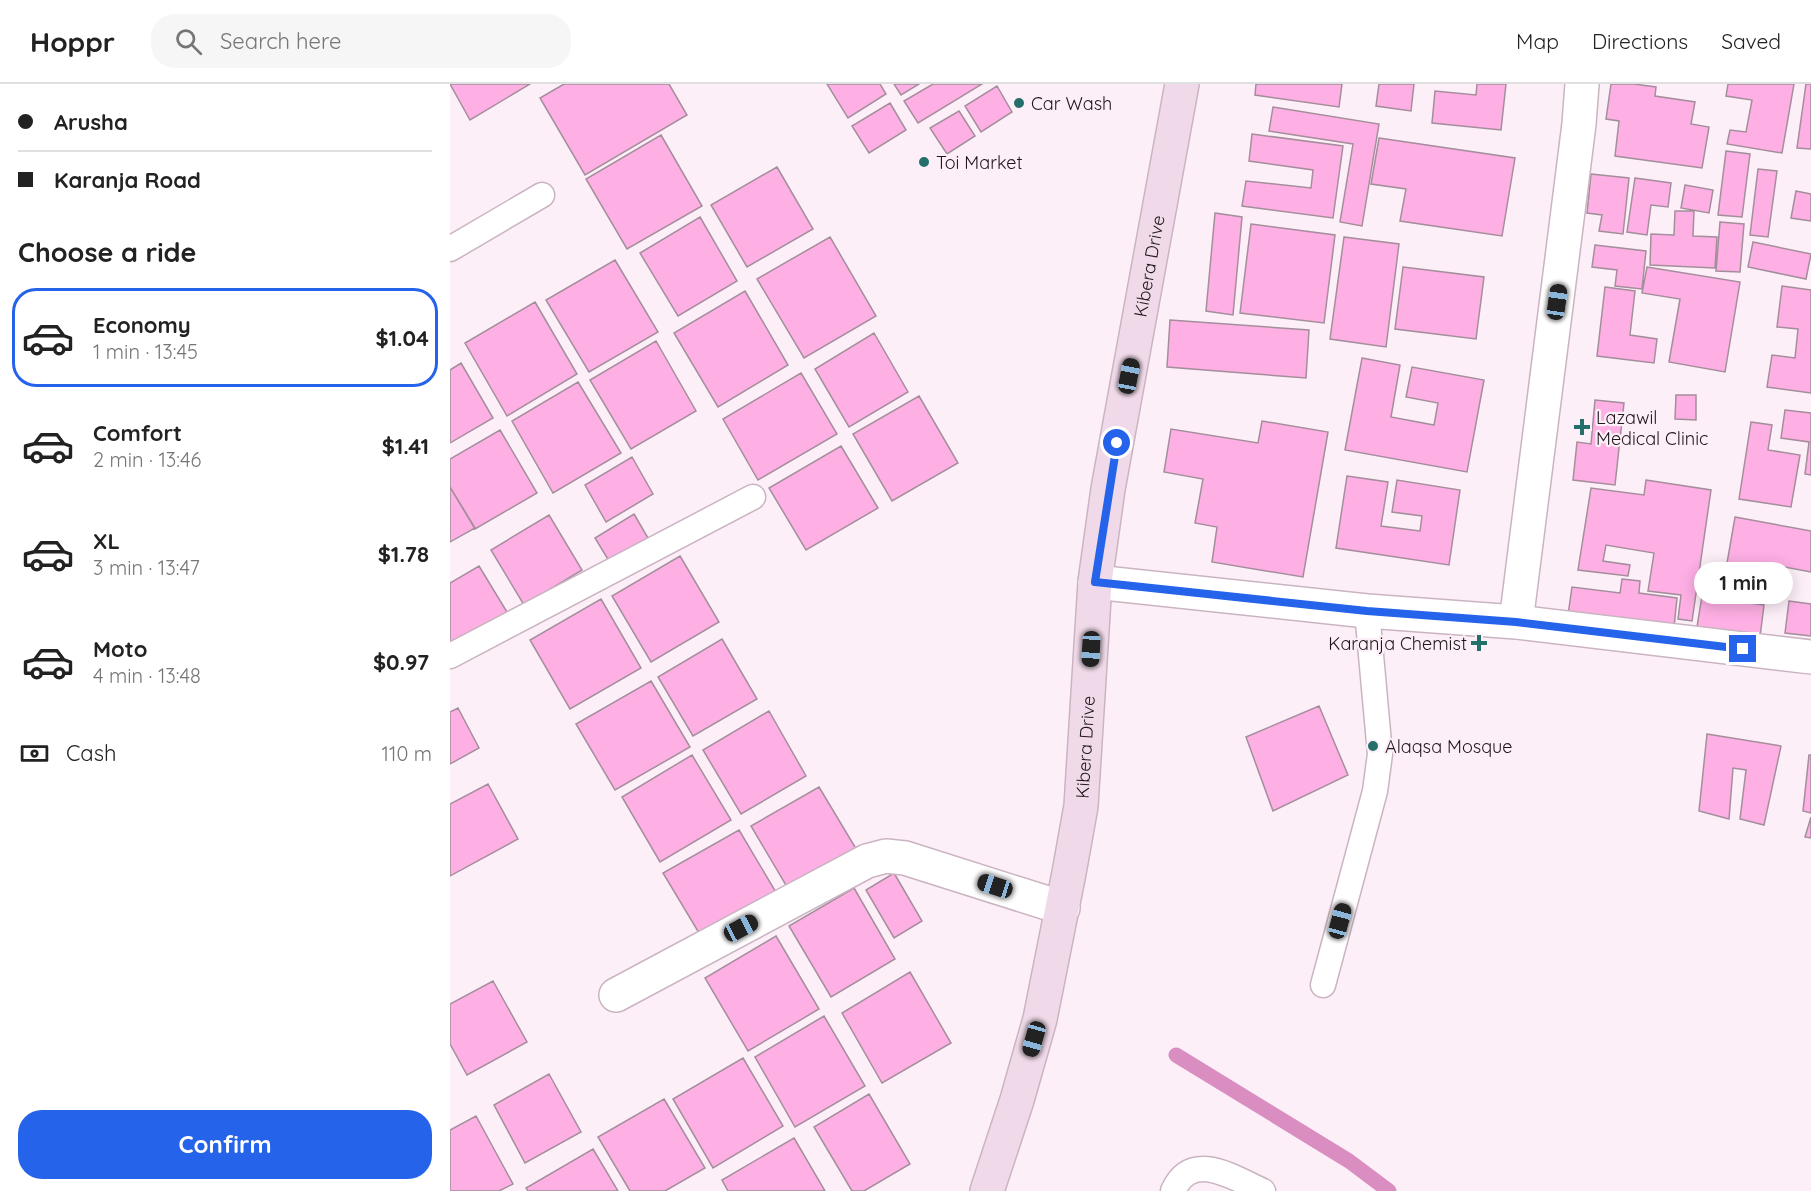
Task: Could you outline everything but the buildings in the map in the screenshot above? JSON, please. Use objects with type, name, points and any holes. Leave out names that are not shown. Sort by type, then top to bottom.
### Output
[{"type":"street","name":"Kibera Drive","points":[[987,1191],[1017,1100],[1040,1019],[1081,806],[1095,582],[1108,489],[1182,84]]},
{"type":"street","points":[[1516,622],[1579,124],[1582,84]]},
{"type":"street","points":[[1095,582],[1367,611],[1516,622],[1811,657]]},
{"type":"street","points":[[616,995],[867,861],[886,856],[905,858],[1063,908]]},
{"type":"lane","points":[[450,249],[542,195]]},
{"type":"lane","points":[[450,656],[753,497]]},
{"type":"lane","points":[[1323,985],[1375,791],[1380,754],[1367,611]]},
{"type":"lane","points":[[1173,1191],[1178,1180],[1196,1169],[1214,1168],[1263,1191]]},
{"type":"waterway","points":[[1176,1055],[1349,1161],[1389,1191]]},
{"type":"place","name":"Car Wash","points":[[1019,103]]},
{"type":"place","name":"Toi Market","points":[[924,162]]},
{"type":"place","name":"Lazawil Medical Clinic","points":[[1582,427]]},
{"type":"place","name":"Karanja Chemist","points":[[1479,643]]},
{"type":"place","name":"Alaqsa Mosque","points":[[1373,746]]},
{"type":"route","points":[[1117,443],[1095,582],[1367,611],[1516,622],[1743,649]]}]
